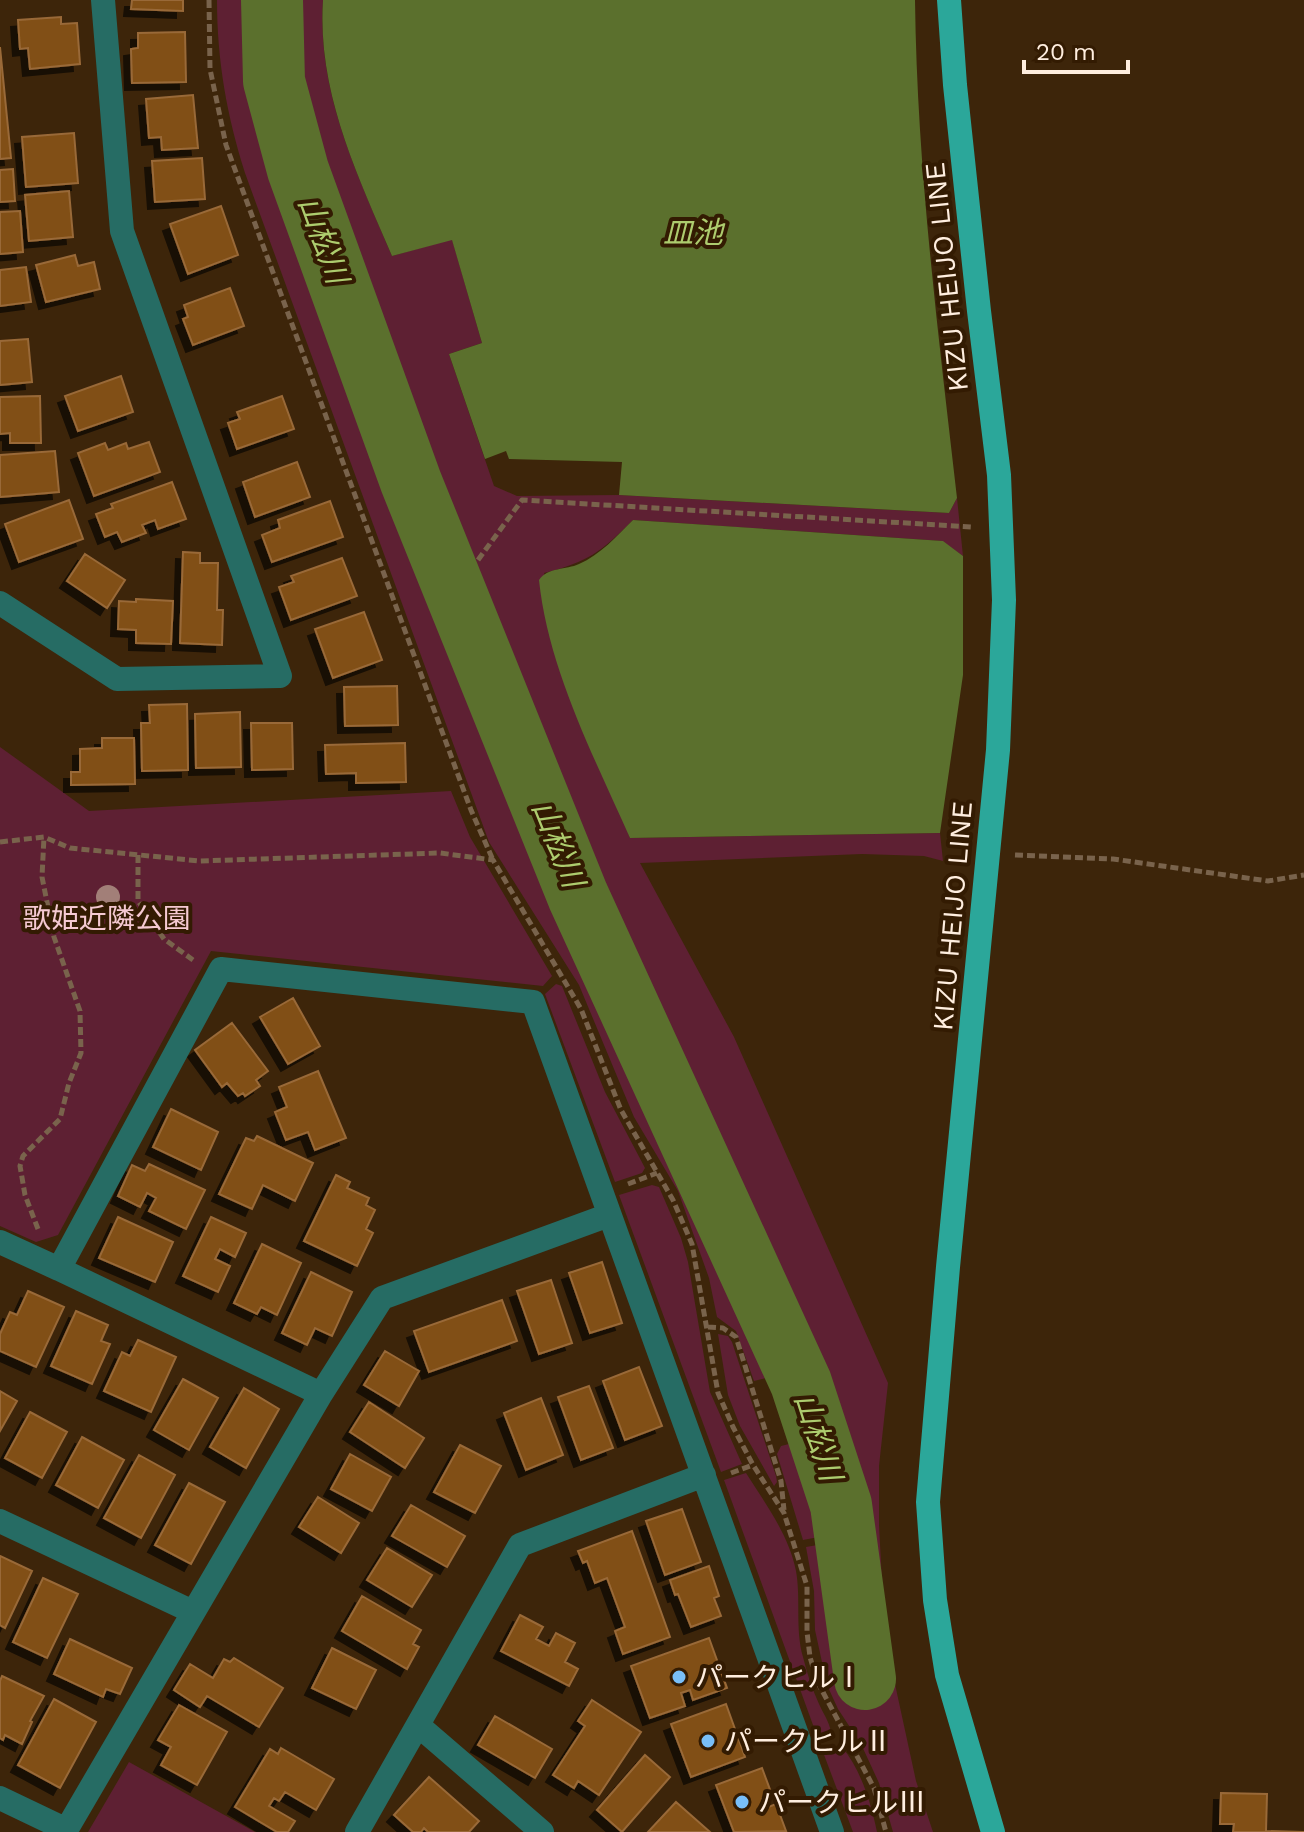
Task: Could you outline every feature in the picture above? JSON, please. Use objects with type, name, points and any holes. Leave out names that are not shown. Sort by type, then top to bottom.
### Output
[{"type":"main road","name":"KIZU HEIJO LINE","points":[[949,0],[955,85],[1003,527],[1004,600],[998,750],[928,1502],[935,1600],[947,1675],[993,1832]]},
{"type":"street","points":[[0,603],[117,679],[280,676],[122,231],[103,0]]},
{"type":"street","points":[[51,1265],[221,969],[533,1002],[832,1832]]},
{"type":"street","points":[[0,1798],[66,1831],[321,1394],[382,1298],[609,1215]]},
{"type":"street","points":[[0,1242],[321,1394]]},
{"type":"street","points":[[357,1832],[520,1545],[704,1475]]},
{"type":"street","points":[[0,1521],[193,1612]]},
{"type":"street","points":[[419,1726],[542,1832]]},
{"type":"path","points":[[209,0],[210,69],[226,145],[471,810],[493,860],[581,1009],[621,1110],[673,1200],[692,1244],[718,1393],[753,1465],[784,1513]]},
{"type":"path","points":[[478,560],[522,500],[972,527]]},
{"type":"path","points":[[0,842],[44,837],[70,848],[200,861],[440,853],[493,860]]},
{"type":"path","points":[[44,837],[42,877],[54,937],[80,1011],[81,1053],[60,1119],[23,1156],[20,1166],[25,1195],[51,1265]]},
{"type":"path","points":[[138,855],[138,901],[164,939],[218,975]]},
{"type":"path","points":[[987,856],[1113,859],[1268,881],[1304,875]]},
{"type":"path","points":[[708,1327],[723,1328],[736,1337],[781,1481],[784,1513],[807,1586],[807,1632],[817,1681],[874,1788],[886,1832]]},
{"type":"green space","points":[[217,0],[253,0],[258,82],[275,161],[421,556],[526,826],[531,825],[760,1325],[800,1429],[829,1535],[803,1540],[777,1454],[781,1446],[793,1443],[774,1376],[754,1381],[736,1331],[717,1317],[709,1278],[678,1191],[634,1117],[579,985],[489,842],[245,173],[224,88]]},
{"type":"green space","points":[[290,0],[323,0],[326,68],[333,100],[353,163],[392,256],[452,239],[482,343],[449,354],[494,486],[517,496],[619,495],[949,513],[957,498],[963,556],[942,541],[633,520],[593,554],[572,565],[544,573],[630,838],[940,833],[943,861],[924,856],[862,854],[640,863],[734,1037],[888,1383],[879,1466],[885,1638],[916,1781],[933,1832],[893,1832],[879,1783],[827,1685],[815,1630],[814,1591],[806,1547],[829,1543],[853,1690],[880,1684],[853,1500],[802,1349],[728,1178],[560,813],[563,809],[425,462],[430,459],[418,429],[410,422],[311,154],[294,78]]},
{"type":"green space","name":"歌姫近隣公園","points":[[0,747],[89,811],[451,791],[470,837],[552,976],[543,986],[211,951],[58,1235],[36,1242],[0,1226]]},
{"type":"green space","points":[[556,984],[562,986],[605,1092],[645,1168],[642,1173],[615,1182],[545,994]]},
{"type":"green space","points":[[652,1185],[659,1187],[681,1238],[688,1262],[710,1392],[742,1464],[721,1472],[619,1195]]},
{"type":"green space","points":[[718,1334],[728,1336],[732,1342],[776,1476],[774,1486],[740,1426],[728,1395]]},
{"type":"green space","points":[[746,1473],[776,1520],[793,1558],[806,1669],[831,1732],[817,1736],[724,1480]]},
{"type":"green space","points":[[842,1747],[855,1766],[877,1832],[853,1832],[823,1752]]},
{"type":"green space","points":[[129,1762],[255,1832],[88,1832]]},
{"type":"water","name":"皿池","points":[[323,0],[915,0],[924,187],[957,498],[949,513],[619,495],[622,462],[509,459],[506,451],[485,459],[449,354],[482,343],[452,240],[392,256],[353,163],[333,100],[326,67]]},
{"type":"water","points":[[633,520],[943,541],[963,556],[963,675],[940,833],[630,838],[562,679],[544,613],[539,580],[547,573],[574,566],[594,556]]},
{"type":"building","points":[[132,0],[183,0],[183,11],[131,9]]},
{"type":"building","points":[[61,17],[61,24],[77,23],[80,64],[30,69],[28,48],[20,49],[18,20]]},
{"type":"building","points":[[185,32],[186,82],[132,83],[131,49],[138,48],[138,33]]},
{"type":"building","points":[[0,47],[11,158],[0,159]]},
{"type":"building","points":[[193,95],[198,148],[162,150],[161,137],[149,138],[146,99]]},
{"type":"building","points":[[74,133],[78,183],[26,187],[22,137]]},
{"type":"building","points":[[202,158],[205,199],[155,202],[152,161]]},
{"type":"building","points":[[13,169],[15,201],[0,202],[0,170]]},
{"type":"building","points":[[69,191],[73,237],[29,241],[25,195]]},
{"type":"building","points":[[221,206],[238,255],[188,274],[170,224]]},
{"type":"building","points":[[20,211],[23,252],[0,254],[0,212]]},
{"type":"building","points":[[75,255],[78,266],[94,262],[100,289],[46,302],[36,265]]},
{"type":"building","points":[[26,267],[31,302],[0,306],[0,270]]},
{"type":"building","points":[[230,288],[244,326],[193,345],[183,319],[188,317],[184,305]]},
{"type":"building","points":[[28,339],[32,382],[0,385],[0,341]]},
{"type":"building","points":[[121,376],[133,412],[78,431],[65,396]]},
{"type":"building","points":[[40,396],[41,443],[10,443],[10,433],[0,434],[0,397]]},
{"type":"building","points":[[282,396],[294,429],[237,449],[228,423],[240,419],[237,412]]},
{"type":"building","points":[[149,442],[160,472],[94,496],[78,453],[105,443],[108,450],[126,443],[128,449]]},
{"type":"building","points":[[55,451],[59,492],[0,497],[0,455]]},
{"type":"building","points":[[297,462],[310,497],[255,517],[243,482]]},
{"type":"building","points":[[172,482],[186,519],[158,529],[155,520],[142,525],[146,533],[122,542],[117,532],[105,537],[96,514],[113,508],[111,504]]},
{"type":"building","points":[[69,500],[83,539],[19,562],[5,524]]},
{"type":"building","points":[[330,501],[343,537],[272,562],[262,535],[280,528],[278,520]]},
{"type":"building","points":[[183,552],[200,553],[200,563],[218,563],[217,610],[223,610],[222,645],[180,643]]},
{"type":"building","points":[[85,554],[125,580],[107,608],[67,581]]},
{"type":"building","points":[[342,558],[357,596],[291,620],[279,587],[294,582],[291,576]]},
{"type":"building","points":[[136,599],[173,601],[171,644],[136,643],[136,630],[118,629],[119,601],[136,602]]},
{"type":"building","points":[[364,612],[382,660],[333,678],[315,629]]},
{"type":"building","points":[[397,686],[398,725],[345,726],[344,687]]},
{"type":"building","points":[[187,704],[188,770],[142,771],[141,723],[150,723],[149,705]]},
{"type":"building","points":[[240,712],[241,767],[196,768],[195,714]]},
{"type":"building","points":[[251,723],[292,723],[293,769],[252,770]]},
{"type":"building","points":[[102,738],[134,738],[135,784],[71,785],[71,772],[80,772],[80,749],[102,748]]},
{"type":"building","points":[[405,743],[406,782],[356,783],[356,773],[326,774],[325,745]]},
{"type":"building","points":[[293,998],[320,1046],[288,1064],[260,1017]]},
{"type":"building","points":[[232,1023],[268,1071],[256,1080],[260,1086],[245,1096],[243,1093],[238,1096],[227,1083],[222,1087],[195,1050]]},
{"type":"building","points":[[318,1071],[346,1138],[315,1150],[308,1132],[286,1140],[275,1112],[287,1107],[279,1087]]},
{"type":"building","points":[[171,1109],[218,1132],[201,1170],[153,1147]]},
{"type":"building","points":[[257,1136],[313,1163],[295,1201],[263,1185],[252,1209],[219,1194],[246,1138],[254,1141]]},
{"type":"building","points":[[149,1164],[205,1190],[186,1229],[149,1211],[156,1198],[147,1193],[140,1207],[118,1196],[132,1165],[145,1171]]},
{"type":"building","points":[[336,1175],[350,1182],[347,1188],[369,1198],[366,1205],[375,1210],[366,1229],[373,1233],[357,1266],[304,1241]]},
{"type":"building","points":[[118,1217],[173,1242],[155,1282],[99,1258]]},
{"type":"building","points":[[211,1217],[246,1233],[235,1257],[220,1249],[215,1259],[230,1266],[218,1292],[183,1276]]},
{"type":"building","points":[[262,1244],[301,1263],[277,1315],[261,1307],[257,1314],[234,1303]]},
{"type":"building","points":[[602,1262],[622,1323],[590,1333],[569,1273]]},
{"type":"building","points":[[311,1272],[352,1292],[332,1336],[315,1328],[307,1345],[282,1333]]},
{"type":"building","points":[[551,1280],[572,1343],[539,1354],[517,1291]]},
{"type":"building","points":[[28,1291],[64,1307],[36,1367],[0,1351],[0,1334],[10,1312],[17,1315]]},
{"type":"building","points":[[502,1300],[517,1341],[429,1372],[414,1331]]},
{"type":"building","points":[[76,1311],[108,1325],[101,1341],[110,1344],[92,1384],[51,1366]]},
{"type":"building","points":[[138,1340],[176,1357],[151,1412],[104,1391],[122,1352],[130,1356]]},
{"type":"building","points":[[385,1351],[419,1371],[399,1406],[364,1385]]},
{"type":"building","points":[[639,1367],[662,1426],[625,1440],[603,1381]]},
{"type":"building","points":[[183,1379],[218,1398],[189,1450],[154,1430]]},
{"type":"building","points":[[589,1386],[613,1448],[581,1460],[558,1397]]},
{"type":"building","points":[[244,1388],[279,1409],[246,1468],[210,1447]]},
{"type":"building","points":[[0,1391],[17,1401],[0,1431]]},
{"type":"building","points":[[541,1398],[563,1455],[526,1470],[504,1413]]},
{"type":"building","points":[[369,1402],[424,1438],[405,1468],[350,1432]]},
{"type":"building","points":[[30,1412],[67,1432],[42,1478],[5,1458]]},
{"type":"building","points":[[82,1437],[124,1460],[98,1508],[56,1485]]},
{"type":"building","points":[[460,1445],[501,1466],[475,1513],[434,1492]]},
{"type":"building","points":[[350,1454],[391,1477],[372,1511],[331,1489]]},
{"type":"building","points":[[139,1455],[175,1475],[141,1538],[104,1518]]},
{"type":"building","points":[[189,1483],[225,1502],[191,1564],[155,1545]]},
{"type":"building","points":[[318,1497],[359,1523],[341,1553],[299,1527]]},
{"type":"building","points":[[411,1505],[465,1536],[447,1567],[392,1536]]},
{"type":"building","points":[[682,1509],[701,1562],[665,1575],[646,1521]]},
{"type":"building","points":[[632,1531],[670,1637],[623,1654],[615,1631],[625,1627],[607,1578],[595,1583],[587,1561],[583,1563],[578,1551]]},
{"type":"building","points":[[387,1548],[432,1575],[412,1607],[367,1580]]},
{"type":"building","points":[[0,1556],[32,1571],[5,1628],[0,1625]]},
{"type":"building","points":[[709,1566],[719,1596],[714,1598],[721,1616],[691,1627],[670,1580]]},
{"type":"building","points":[[43,1578],[78,1594],[47,1658],[13,1642]]},
{"type":"building","points":[[362,1596],[421,1630],[413,1644],[419,1647],[407,1669],[342,1631]]},
{"type":"building","points":[[520,1615],[543,1627],[536,1639],[549,1646],[556,1633],[575,1643],[565,1662],[578,1669],[569,1686],[501,1651]]},
{"type":"building","name":"パークヒルⅠ","points":[[709,1638],[727,1688],[693,1700],[690,1690],[681,1693],[685,1706],[650,1718],[631,1666]]},
{"type":"building","points":[[70,1639],[132,1668],[120,1694],[106,1689],[103,1697],[54,1674]]},
{"type":"building","points":[[332,1648],[376,1670],[356,1709],[312,1688]]},
{"type":"building","points":[[234,1658],[283,1688],[259,1727],[207,1696],[200,1707],[174,1690],[190,1664],[213,1678],[224,1659],[230,1662]]},
{"type":"building","points":[[2,1676],[44,1696],[22,1744],[5,1735],[3,1740],[0,1738]]},
{"type":"building","points":[[54,1699],[96,1722],[60,1788],[18,1765]]},
{"type":"building","points":[[592,1700],[641,1732],[599,1795],[578,1781],[574,1788],[553,1775],[585,1726],[578,1721]]},
{"type":"building","name":"パークヒルⅡ","points":[[726,1704],[745,1757],[691,1777],[671,1724]]},
{"type":"building","points":[[179,1705],[227,1732],[197,1785],[161,1765],[171,1747],[158,1740]]},
{"type":"building","points":[[495,1716],[552,1749],[535,1778],[478,1745]]},
{"type":"building","points":[[281,1748],[334,1779],[316,1810],[285,1792],[279,1801],[274,1798],[269,1806],[295,1821],[288,1832],[277,1832],[235,1807],[270,1749],[278,1754]]},
{"type":"building","points":[[645,1755],[670,1777],[622,1832],[597,1810]]},
{"type":"building","name":"パークヒルⅢ","points":[[762,1768],[772,1795],[762,1799],[766,1808],[776,1804],[786,1831],[734,1832],[716,1785]]},
{"type":"building","points":[[429,1777],[479,1821],[469,1832],[428,1832],[424,1828],[421,1832],[413,1832],[394,1815]]},
{"type":"building","points":[[1221,1793],[1267,1794],[1266,1831],[1304,1832],[1233,1832],[1234,1824],[1220,1824]]},
{"type":"building","points":[[676,1802],[710,1832],[648,1832]]},
{"type":"waterway","name":"山松川","points":[[272,0],[274,81],[298,170],[411,482],[578,896],[801,1383],[841,1505],[865,1679]]},
{"type":"place","name":"パークヒルⅠ","points":[[679,1677]]},
{"type":"place","name":"パークヒルⅡ","points":[[708,1741]]},
{"type":"place","name":"パークヒルⅢ","points":[[742,1802]]}]
